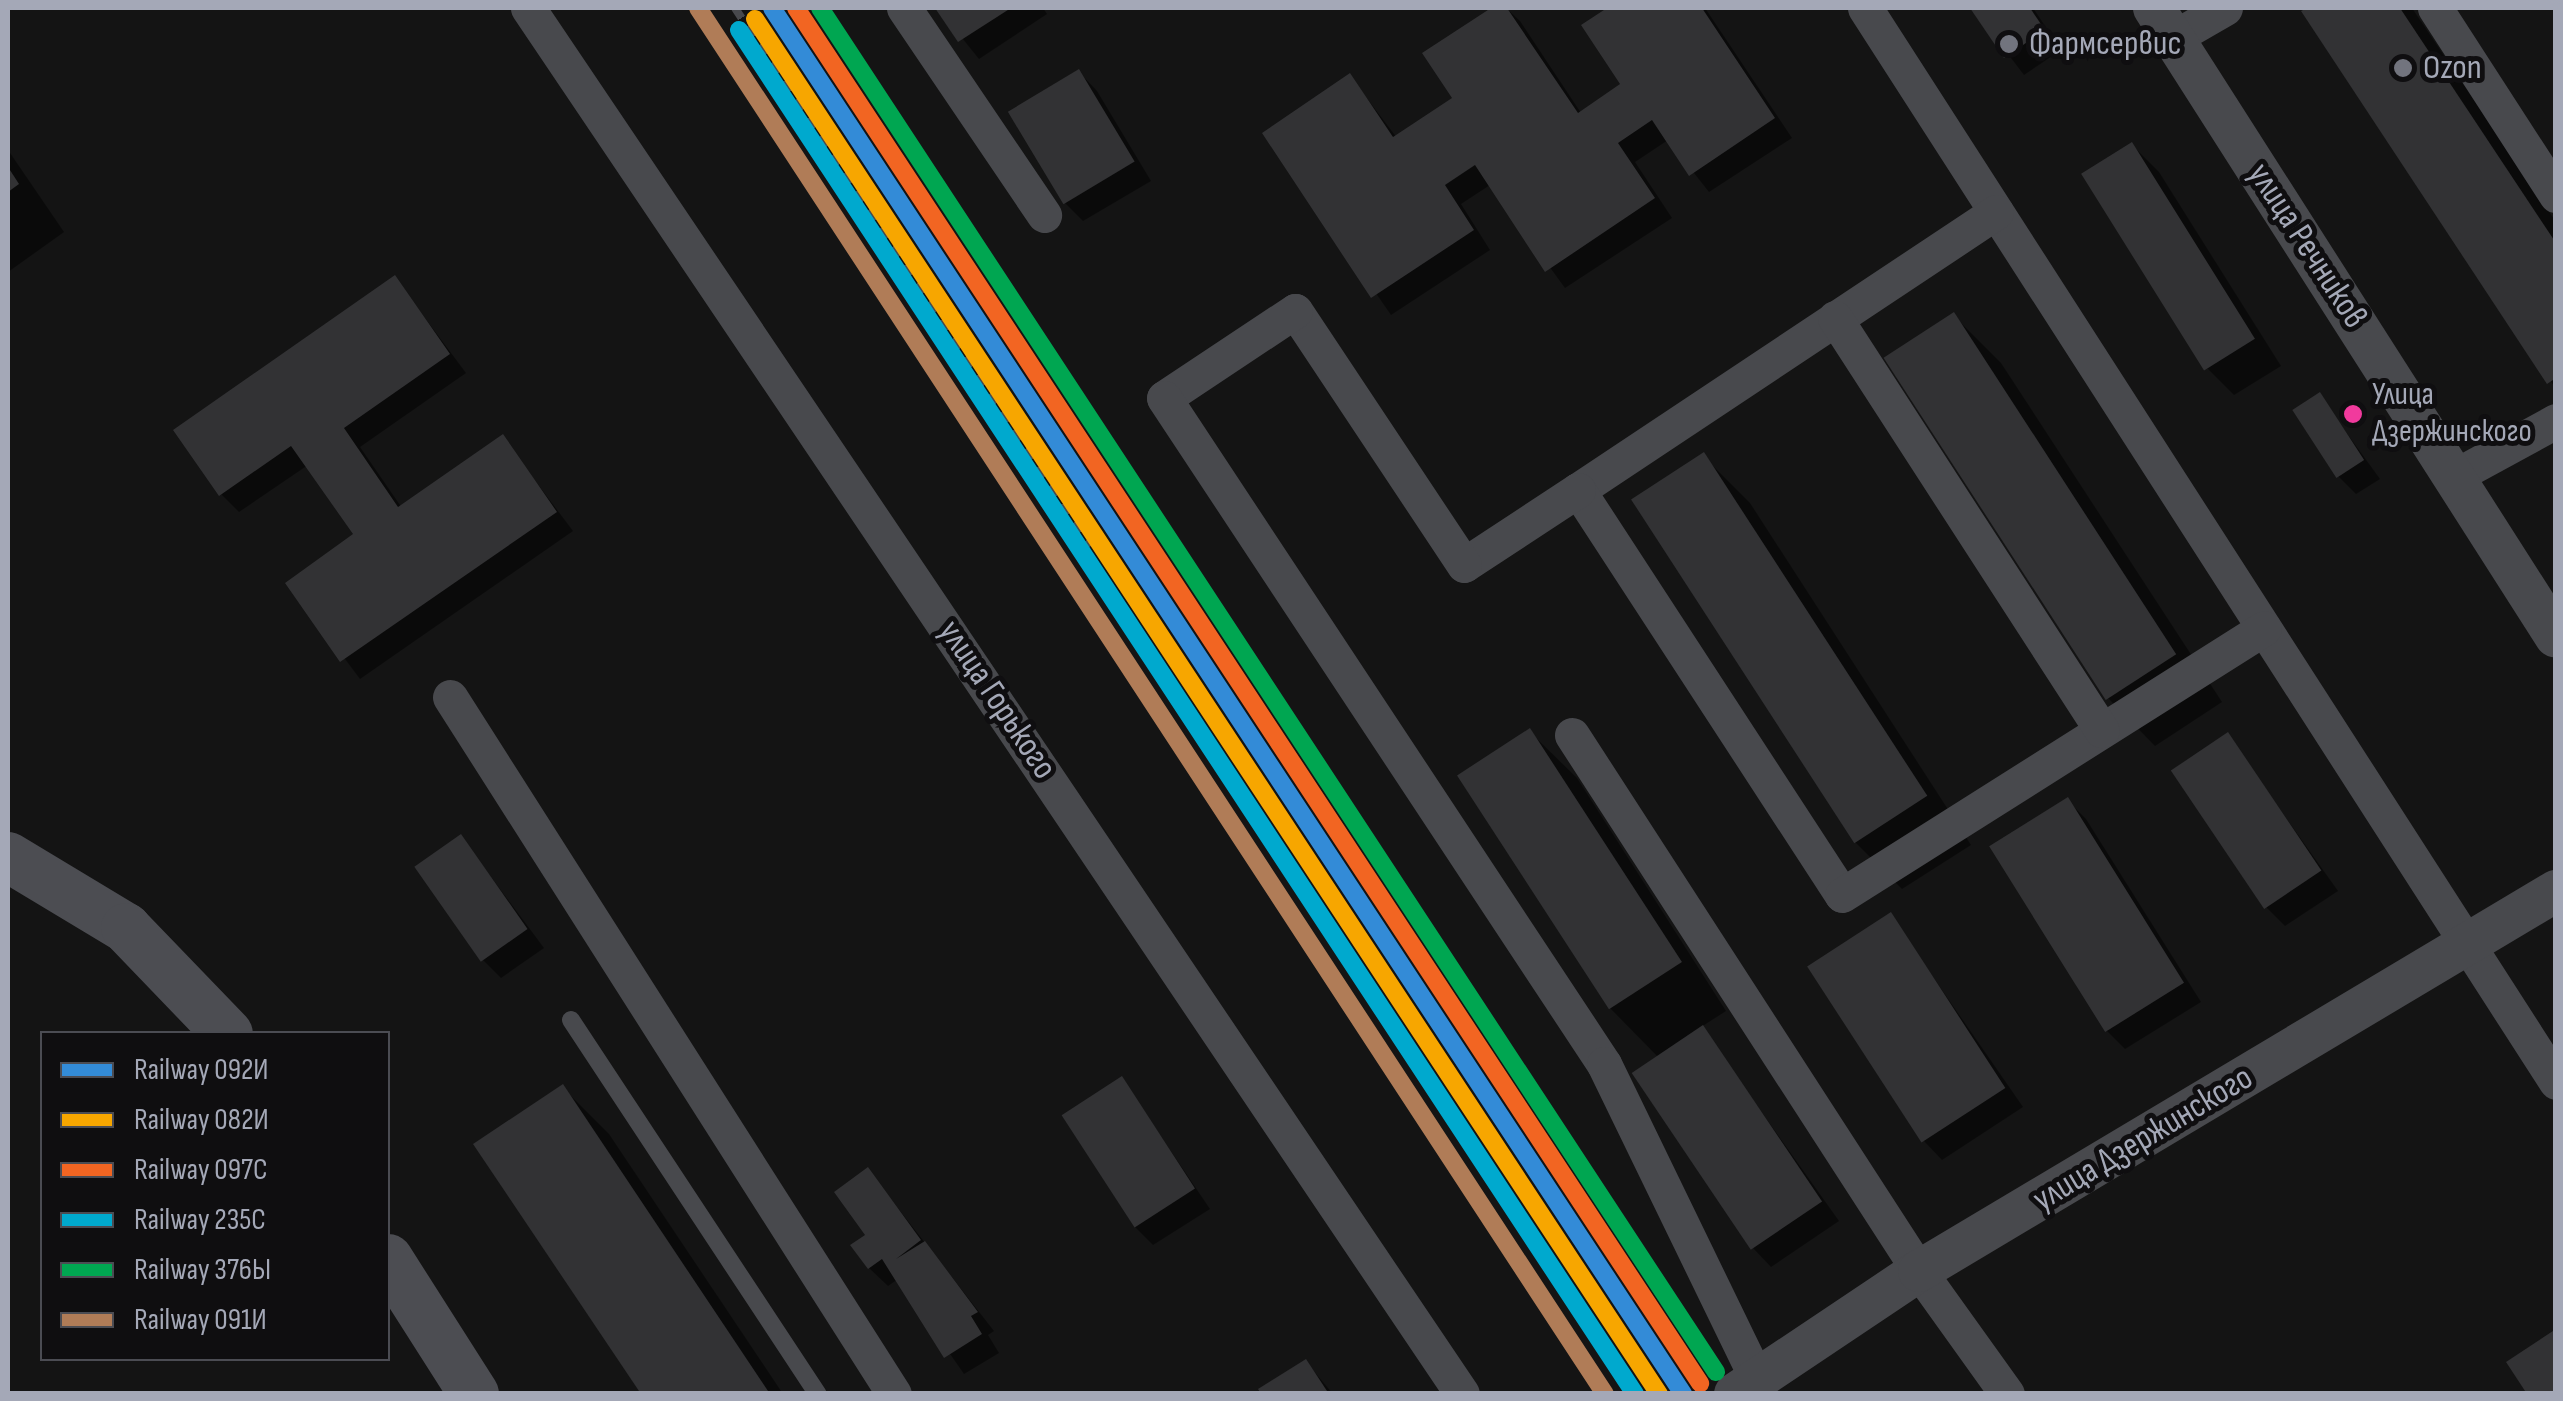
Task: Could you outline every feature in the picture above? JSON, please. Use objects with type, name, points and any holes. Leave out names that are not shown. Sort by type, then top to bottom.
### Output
[{"type":"main road","points":[[8,857],[126,928],[225,1031]]},
{"type":"main road","points":[[390,1262],[474,1394]]},
{"type":"street","name":"улица Горького","points":[[528,8],[1462,1394]]},
{"type":"street","points":[[904,8],[1044,215]]},
{"type":"street","points":[[1864,8],[2556,1082]]},
{"type":"street","points":[[2164,23],[2225,8]]},
{"type":"street","points":[[2435,8],[2556,195]]},
{"type":"street","name":"улица Речников","points":[[2164,23],[2556,637]]},
{"type":"street","points":[[1746,1386],[1604,1064],[1164,398],[1295,310],[1464,565],[1996,212]]},
{"type":"street","points":[[1835,318],[2102,730]]},
{"type":"street","points":[[2455,476],[2556,421]]},
{"type":"street","points":[[1578,490],[1842,895],[2264,628]]},
{"type":"street","points":[[450,698],[894,1394]]},
{"type":"street","points":[[1572,735],[1920,1271],[2007,1394]]},
{"type":"street","name":"улица Дзержинского","points":[[1746,1386],[1920,1271],[2556,891]]},
{"type":"lane","points":[[571,1020],[818,1394]]},
{"type":"building","points":[[935,8],[1011,8],[958,42]]},
{"type":"building","points":[[1491,8],[1507,8],[1578,113],[1620,84],[1581,25],[1607,8],[1702,8],[1775,118],[1689,176],[1652,120],[1618,143],[1655,198],[1545,272],[1475,165],[1445,185],[1474,230],[1371,298],[1262,133],[1350,73],[1393,137],[1452,98],[1422,53]]},
{"type":"building","name":"Фармсервис","points":[[1970,8],[2030,8],[2045,30],[2004,58]]},
{"type":"building","points":[[2400,8],[2556,243],[2556,378],[2547,384],[2301,11]]},
{"type":"building","points":[[1079,69],[1135,162],[1063,204],[1008,112]]},
{"type":"building","points":[[2132,142],[2255,339],[2204,371],[2081,174]]},
{"type":"building","points":[[8,167],[19,184],[8,192]]},
{"type":"building","points":[[395,275],[450,354],[344,428],[398,507],[503,434],[557,512],[340,662],[285,583],[353,534],[291,446],[219,496],[173,430]]},
{"type":"building","points":[[1954,312],[2176,654],[2106,700],[1884,358]]},
{"type":"building","points":[[2320,392],[2364,460],[2336,478],[2292,410]]},
{"type":"building","points":[[1704,452],[1927,796],[1854,843],[1631,499]]},
{"type":"building","points":[[1530,728],[1682,962],[1609,1009],[1457,775]]},
{"type":"building","points":[[2228,732],[2321,870],[2264,909],[2171,771]]},
{"type":"building","points":[[2068,797],[2184,983],[2105,1032],[1989,846]]},
{"type":"building","points":[[461,834],[528,929],[481,962],[414,867]]},
{"type":"building","points":[[1891,912],[2005,1088],[1922,1143],[1807,966]]},
{"type":"building","points":[[1703,1025],[1822,1202],[1751,1250],[1632,1073]]},
{"type":"building","points":[[1122,1076],[1195,1188],[1135,1228],[1062,1115]]},
{"type":"building","points":[[563,1084],[770,1394],[641,1394],[473,1144]]},
{"type":"building","points":[[868,1167],[921,1240],[896,1259],[925,1241],[978,1312],[971,1316],[982,1334],[944,1358],[882,1259],[868,1269],[850,1245],[865,1235],[834,1192]]},
{"type":"building","points":[[2556,1329],[2556,1394],[2527,1394],[2506,1362]]},
{"type":"building","points":[[1306,1359],[1329,1394],[1261,1394],[1258,1389]]},
{"type":"railway","points":[[735,8],[1089,547]]},
{"type":"rail line","name":"091И","points":[[698,8],[1605,1394]]},
{"type":"rail line","name":"092И","points":[[772,8],[1683,1394]]},
{"type":"rail line","name":"097С","points":[[796,8],[1700,1383]]},
{"type":"rail line","name":"376Ы","points":[[820,8],[1716,1372]]},
{"type":"rail line","name":"082И","points":[[755,19],[1659,1394]]},
{"type":"rail line","name":"235С","points":[[739,30],[1635,1394]]},
{"type":"place","name":"Фармсервис","points":[[2009,44]]},
{"type":"place","name":"Ozon","points":[[2403,68]]},
{"type":"place","name":"Улица Дзержинского","points":[[2353,414]]}]
